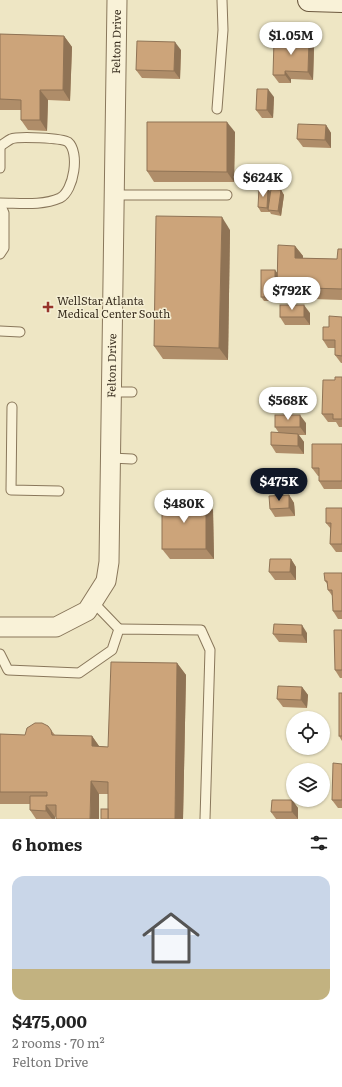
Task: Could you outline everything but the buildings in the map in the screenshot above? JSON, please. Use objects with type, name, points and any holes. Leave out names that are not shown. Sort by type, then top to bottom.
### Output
[{"type":"main road","points":[[309,0],[342,1]]},
{"type":"street","name":"Felton Drive","points":[[0,627],[56,627],[87,611],[106,581],[109,562],[111,458],[117,0]]},
{"type":"lane","points":[[217,109],[223,30],[222,0]]},
{"type":"lane","points":[[0,168],[0,146],[10,139],[55,138],[67,141],[72,147],[74,160],[73,177],[68,190],[62,197],[48,202],[0,203],[4,213],[4,248],[0,254]]},
{"type":"lane","points":[[114,195],[227,195]]},
{"type":"lane","points":[[0,331],[20,332]]},
{"type":"lane","points":[[112,392],[132,392]]},
{"type":"lane","points":[[12,407],[11,490],[59,491]]},
{"type":"lane","points":[[111,458],[132,459]]},
{"type":"lane","points":[[93,602],[119,629],[202,630],[210,650],[205,819]]},
{"type":"lane","points":[[0,654],[8,670],[79,673],[112,650],[119,629]]},
{"type":"place","name":"WellStar Atlanta Medical Center South","points":[[48,307]]}]
